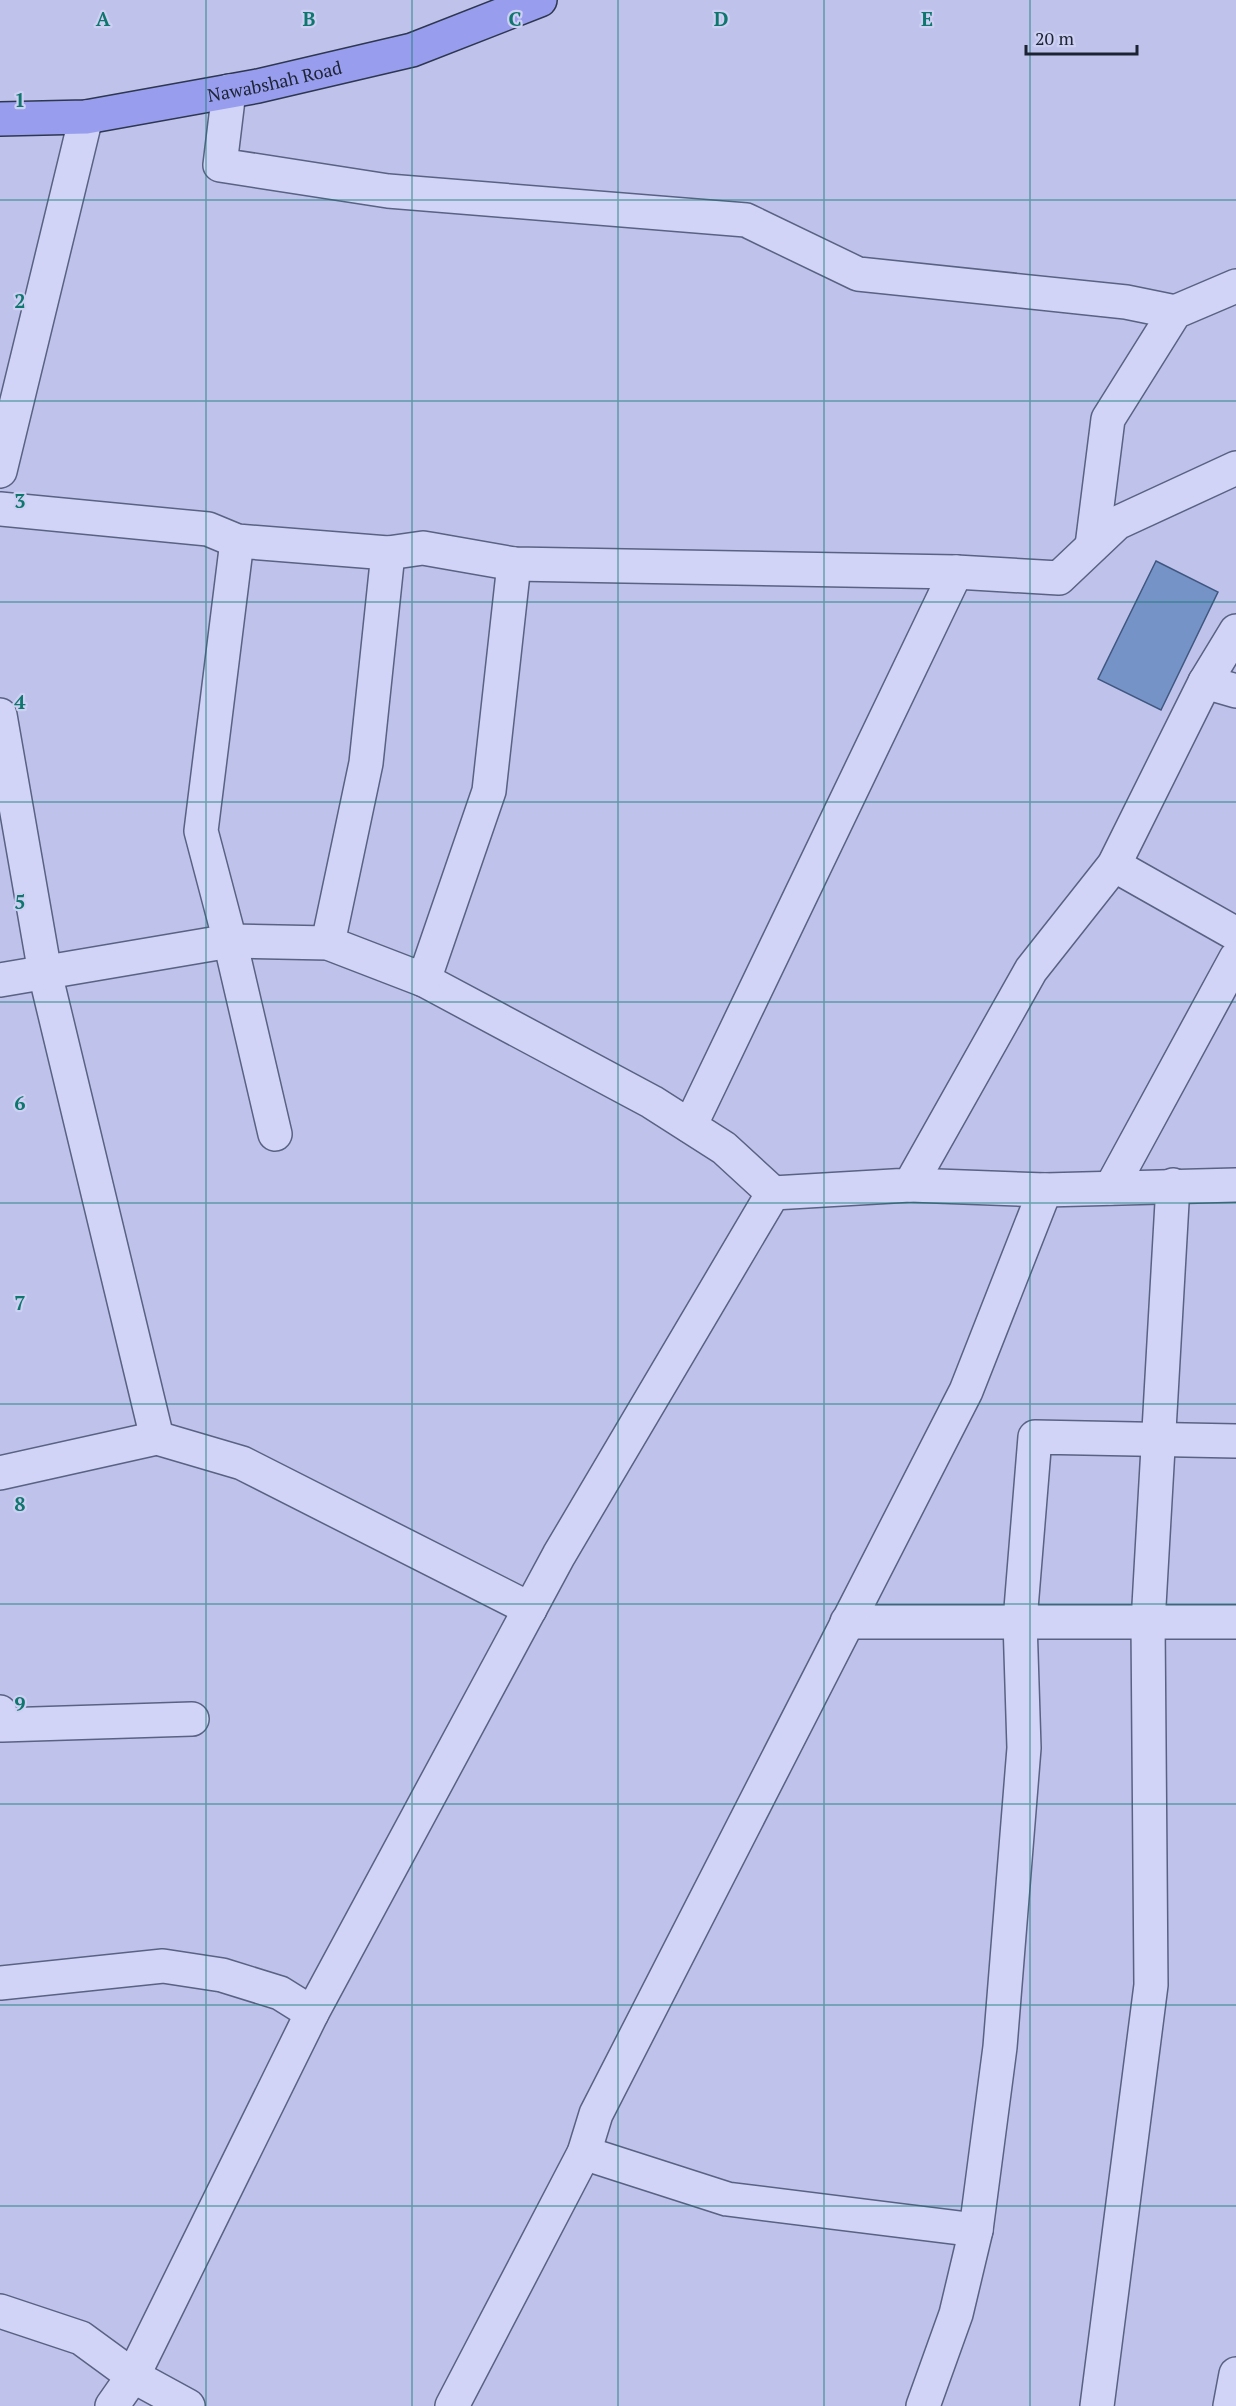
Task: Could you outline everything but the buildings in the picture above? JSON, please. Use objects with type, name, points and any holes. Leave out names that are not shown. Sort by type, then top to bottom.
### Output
[{"type":"main road","name":"Nawabshah Road","points":[[0,119],[86,117],[229,91],[412,50],[540,0]]},
{"type":"street","points":[[229,91],[220,165],[388,190],[746,220],[858,274],[1126,302],[1176,312]]},
{"type":"street","points":[[0,471],[86,117]]},
{"type":"street","points":[[1092,546],[1108,419],[1176,312],[1236,286]]},
{"type":"street","points":[[0,509],[208,529],[237,541],[388,553],[423,548],[514,564],[956,572],[1059,578],[1117,523],[1236,468]]},
{"type":"street","points":[[237,541],[201,831],[230,941],[275,1134]]},
{"type":"street","points":[[328,943],[366,763],[388,553]]},
{"type":"street","points":[[424,980],[489,791],[514,564]]},
{"type":"street","points":[[690,1126],[956,572]]},
{"type":"street","points":[[910,1185],[1031,970],[1114,865],[1205,682],[1236,631]]},
{"type":"street","points":[[1205,682],[1236,691]]},
{"type":"street","points":[[0,715],[45,974],[157,1438]]},
{"type":"street","points":[[1114,865],[1236,934]]},
{"type":"street","points":[[0,980],[230,941],[328,943],[424,980],[652,1102],[724,1148],[773,1193],[910,1185],[1045,1190],[1236,1185]]},
{"type":"street","points":[[1111,1188],[1233,968]]},
{"type":"street","points":[[1097,2406],[1151,1985],[1148,1623],[1173,1185]]},
{"type":"street","points":[[452,2406],[584,2153],[596,2114],[966,1391],[1045,1190]]},
{"type":"street","points":[[112,2406],[133,2376],[312,2013],[559,1555],[773,1193]]},
{"type":"street","points":[[923,2406],[956,2314],[976,2230],[1000,2047],[1024,1748],[1020,1621],[1035,1437],[1236,1441]]},
{"type":"street","points":[[0,1473],[157,1438],[242,1463],[530,1609]]},
{"type":"street","points":[[847,1622],[1236,1623]]},
{"type":"street","points":[[0,1712],[2,1725],[192,1719]]},
{"type":"street","points":[[0,1983],[163,1966],[222,1975],[270,1990],[312,2013]]},
{"type":"street","points":[[584,2153],[727,2199],[976,2230]]},
{"type":"street","points":[[0,2311],[81,2338],[133,2376],[188,2406]]},
{"type":"street","points":[[1230,2406],[1236,2374]]}]
